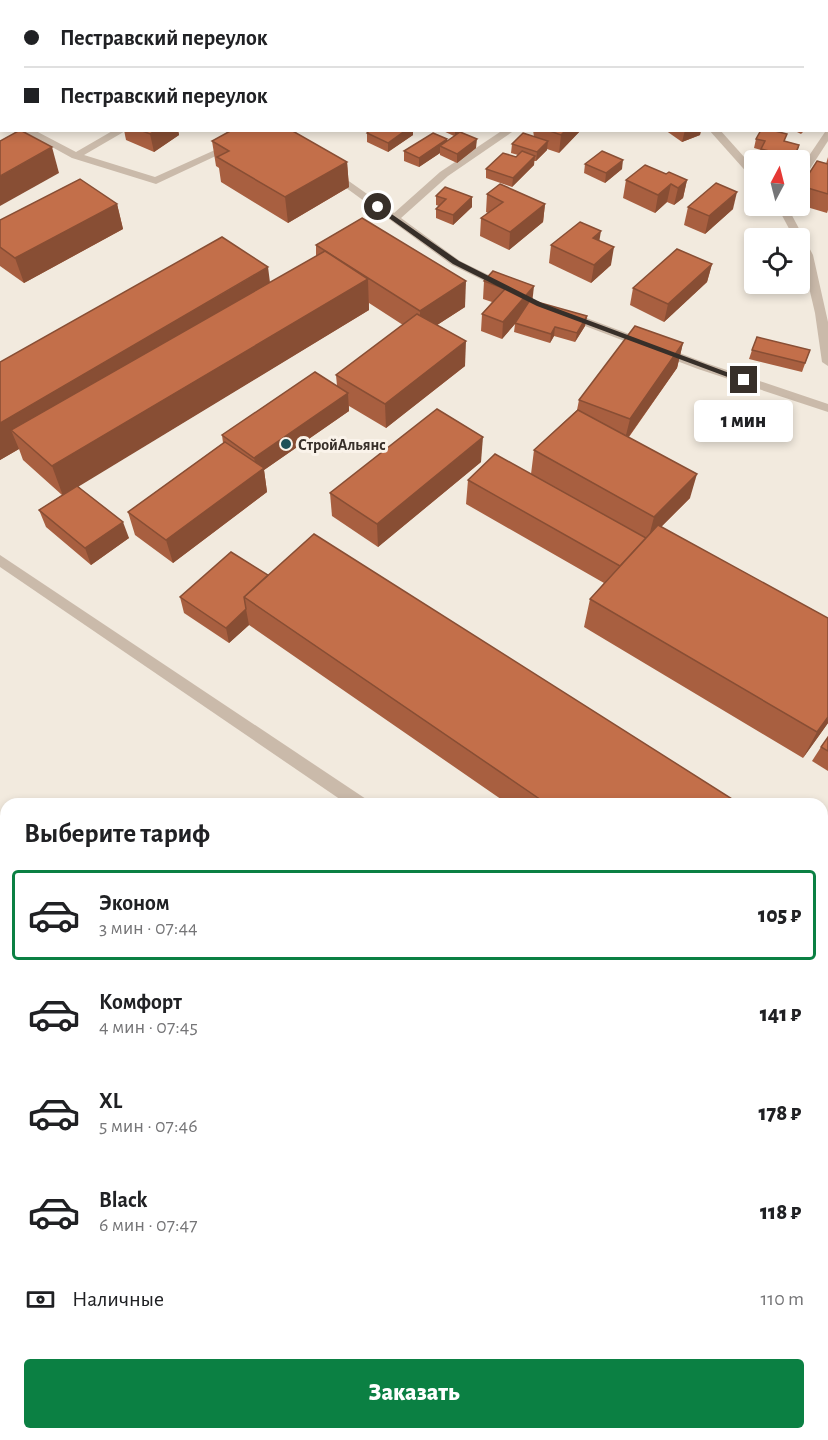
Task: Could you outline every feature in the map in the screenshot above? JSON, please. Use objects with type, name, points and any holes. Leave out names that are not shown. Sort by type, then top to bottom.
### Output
[{"type":"street","points":[[30,132],[76,156],[156,181],[244,142]]},
{"type":"street","points":[[76,156],[118,132]]},
{"type":"street","points":[[394,219],[444,174],[507,132]]},
{"type":"street","points":[[716,132],[744,163]]},
{"type":"street","points":[[810,162],[828,134]]},
{"type":"street","points":[[326,170],[456,262],[518,294]]},
{"type":"street","points":[[787,216],[808,255],[821,314],[828,362]]},
{"type":"street","points":[[561,313],[702,366],[828,408]]},
{"type":"street","points":[[0,560],[351,798]]},
{"type":"building","points":[[16,132],[24,132],[52,147],[0,176],[0,141]]},
{"type":"building","points":[[228,132],[294,132],[347,162],[285,197],[217,157],[229,151],[212,141]]},
{"type":"building","points":[[368,132],[403,132],[388,143]]},
{"type":"building","points":[[460,132],[477,139],[457,154],[440,146]]},
{"type":"building","points":[[760,132],[779,132],[787,134],[784,141],[799,145],[797,150],[761,149],[765,141],[756,139]]},
{"type":"building","points":[[433,133],[447,139],[419,158],[404,151]]},
{"type":"building","points":[[523,133],[548,141],[537,152],[512,144]]},
{"type":"building","points":[[522,151],[535,156],[513,178],[486,169],[503,153],[516,157]]},
{"type":"building","points":[[602,151],[623,160],[606,173],[585,164]]},
{"type":"building","points":[[817,161],[828,164],[828,194],[810,189],[810,172]]},
{"type":"building","points":[[645,165],[687,180],[678,188],[671,184],[658,195],[626,180]]},
{"type":"building","points":[[80,179],[117,204],[15,258],[0,247],[0,220]]},
{"type":"building","points":[[716,183],[737,192],[709,216],[688,207]]},
{"type":"building","points":[[500,184],[545,204],[510,232],[481,218],[503,202],[487,194]]},
{"type":"building","points":[[445,187],[472,197],[453,215],[436,209],[446,199],[436,196]]},
{"type":"building","points":[[362,218],[466,281],[420,311],[316,245]]},
{"type":"building","points":[[580,222],[601,231],[593,238],[614,247],[594,265],[551,245]]},
{"type":"building","points":[[222,237],[268,267],[0,423],[0,362]]},
{"type":"building","points":[[677,249],[712,264],[668,304],[633,288]]},
{"type":"building","points":[[325,251],[368,279],[52,466],[11,430]]},
{"type":"building","points":[[493,271],[534,286],[503,322],[482,314],[505,289],[484,281]]},
{"type":"building","points":[[530,300],[587,316],[577,333],[555,327],[551,334],[515,323]]},
{"type":"building","points":[[417,314],[466,341],[385,404],[336,375]]},
{"type":"building","points":[[635,326],[683,343],[630,419],[579,400]]},
{"type":"building","points":[[757,337],[810,350],[805,363],[752,350]]},
{"type":"building","points":[[315,372],[348,393],[254,458],[222,435]]},
{"type":"building","points":[[437,409],[483,437],[377,524],[330,493]]},
{"type":"building","points":[[578,410],[697,474],[654,517],[534,450]]},
{"type":"building","points":[[225,442],[264,468],[166,540],[128,512]]},
{"type":"building","points":[[495,454],[646,538],[620,566],[468,480]]},
{"type":"building","points":[[77,486],[123,522],[85,548],[39,510]]},
{"type":"building","points":[[658,525],[828,618],[828,717],[817,732],[590,599]]},
{"type":"building","points":[[314,534],[731,798],[538,798],[244,597]]},
{"type":"building","points":[[231,552],[268,575],[244,597],[246,609],[226,628],[180,597]]},
{"type":"building","points":[[828,737],[828,751],[821,747]]},
{"type":"place","name":"СтройАльянс","points":[[286,444]]},
{"type":"route","points":[[378,207],[456,262],[539,304],[744,380]]}]
